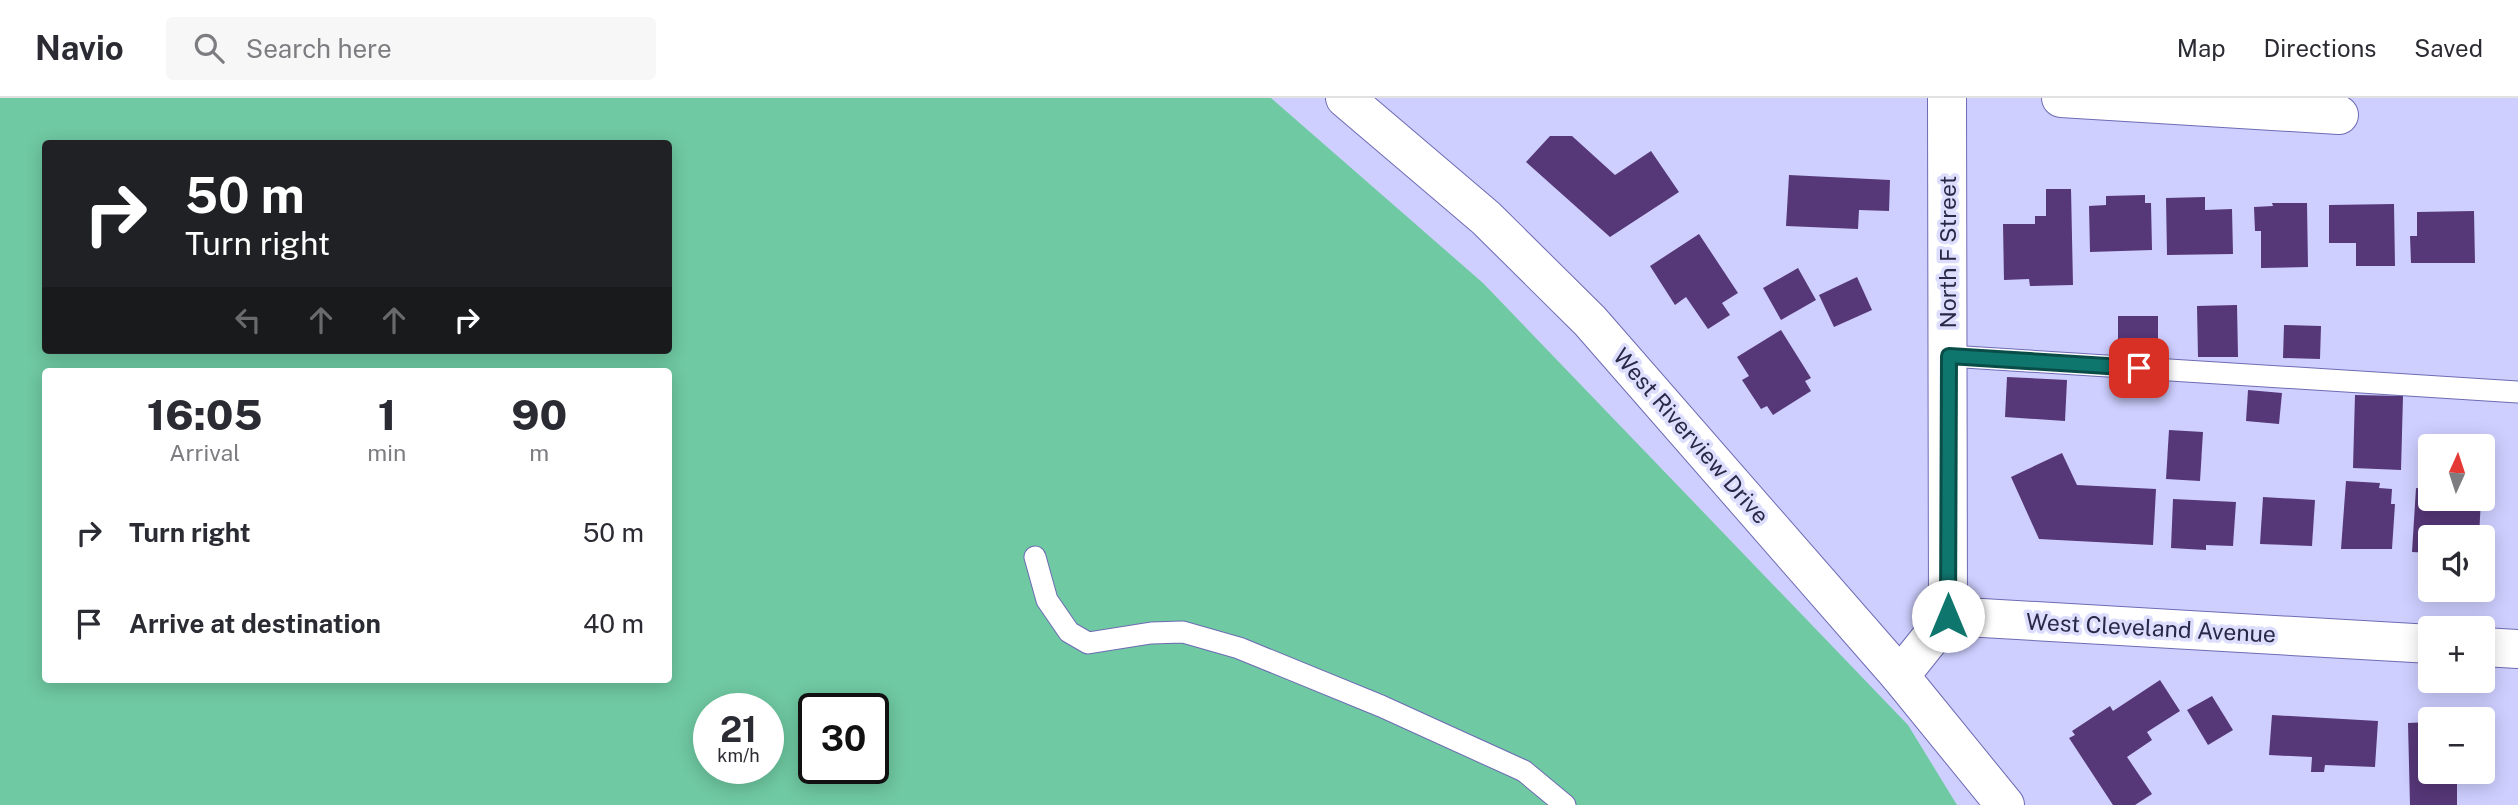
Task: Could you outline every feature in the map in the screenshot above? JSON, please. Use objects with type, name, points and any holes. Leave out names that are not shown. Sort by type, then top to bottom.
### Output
[{"type":"street","name":"West Riverview Drive","points":[[1345,98],[1486,218],[1590,321],[1900,676],[2005,805]]},
{"type":"street","name":"North F Street","points":[[1947,98],[1948,616]]},
{"type":"street","points":[[2061,98],[2339,115]]},
{"type":"street","points":[[1900,676],[1948,616]]},
{"type":"street","name":"West Cleveland Avenue","points":[[1948,616],[2418,643]]},
{"type":"street","points":[[2495,648],[2518,649]]},
{"type":"lane","points":[[1949,356],[2518,392]]},
{"type":"lane","points":[[1035,557],[1047,600],[1069,632],[1088,643],[1151,633],[1182,632],[1240,648],[1381,706],[1524,771],[1565,805]]},
{"type":"green space","points":[[0,98],[1271,98],[1483,283],[1908,725],[1957,805],[0,805]]},
{"type":"building","points":[[1550,136],[1572,136],[1615,175],[1651,151],[1679,192],[1610,237],[1526,162]]},
{"type":"building","points":[[1789,175],[1890,180],[1889,211],[1859,210],[1858,229],[1786,226]]},
{"type":"building","points":[[2046,189],[2071,189],[2073,285],[2030,286],[2029,279],[2004,280],[2003,224],[2035,224],[2035,216],[2046,216]]},
{"type":"building","points":[[2145,195],[2145,203],[2151,203],[2152,250],[2090,252],[2089,206],[2106,205],[2106,196]]},
{"type":"building","points":[[2205,197],[2205,210],[2232,209],[2233,254],[2167,255],[2166,198]]},
{"type":"building","points":[[2272,203],[2307,203],[2308,267],[2261,268],[2261,231],[2255,231],[2254,207],[2273,206]]},
{"type":"building","points":[[2394,204],[2395,266],[2356,266],[2356,243],[2329,243],[2329,205]]},
{"type":"building","points":[[2474,211],[2475,263],[2411,263],[2410,236],[2417,236],[2417,212]]},
{"type":"building","points":[[1699,234],[1738,293],[1722,303],[1730,315],[1708,329],[1686,297],[1675,305],[1650,266]]},
{"type":"building","points":[[1798,268],[1816,300],[1781,320],[1763,288]]},
{"type":"building","points":[[1857,277],[1872,310],[1834,327],[1819,295]]},
{"type":"building","points":[[2237,305],[2238,357],[2198,357],[2197,306]]},
{"type":"building","points":[[2118,316],[2158,316],[2158,351],[2118,351]]},
{"type":"building","points":[[2284,325],[2321,326],[2320,359],[2283,358]]},
{"type":"building","points":[[1781,330],[1811,378],[1805,381],[1811,391],[1773,415],[1767,406],[1761,409],[1742,380],[1749,376],[1737,357]]},
{"type":"building","points":[[2007,377],[2067,380],[2065,421],[2005,417]]},
{"type":"building","points":[[2248,390],[2282,393],[2279,424],[2246,421]]},
{"type":"building","points":[[2355,395],[2403,396],[2401,470],[2353,468]]},
{"type":"building","points":[[2169,430],[2203,432],[2200,481],[2166,479]]},
{"type":"building","points":[[2062,453],[2077,485],[2156,489],[2153,545],[2039,539],[2011,477]]},
{"type":"building","points":[[2346,481],[2380,483],[2379,488],[2392,489],[2391,504],[2395,504],[2392,549],[2341,549]]},
{"type":"building","points":[[2416,488],[2418,511],[2480,511],[2480,525],[2418,525],[2418,552],[2412,552]]},
{"type":"building","points":[[2263,497],[2315,500],[2312,546],[2260,544]]},
{"type":"building","points":[[2173,499],[2236,502],[2233,546],[2206,545],[2206,550],[2171,548]]},
{"type":"building","points":[[2160,680],[2180,711],[2147,732],[2152,740],[2127,757],[2152,794],[2135,805],[2113,805],[2069,738],[2075,735],[2072,731],[2110,706],[2113,711]]},
{"type":"building","points":[[2212,696],[2233,730],[2208,745],[2187,710]]},
{"type":"building","points":[[2272,715],[2378,721],[2375,767],[2325,765],[2324,772],[2311,772],[2312,757],[2269,755]]},
{"type":"building","points":[[2408,723],[2418,723],[2418,784],[2457,784],[2457,805],[2410,805]]},
{"type":"route","points":[[1948,616],[1949,356],[2139,368]]}]
